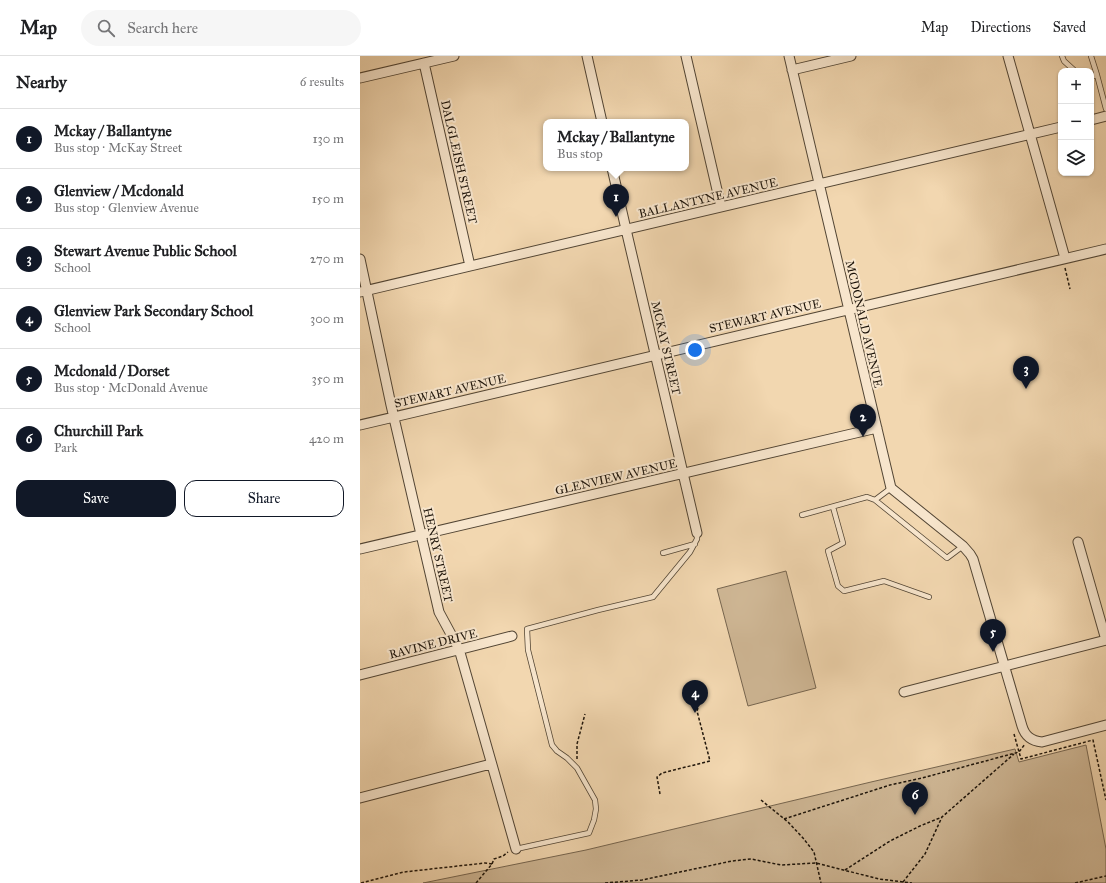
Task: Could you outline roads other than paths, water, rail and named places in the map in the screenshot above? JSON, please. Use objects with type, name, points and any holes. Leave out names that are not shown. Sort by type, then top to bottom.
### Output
[{"type":"street","points":[[360,78],[454,56]]},
{"type":"street","points":[[587,56],[601,119]]},
{"type":"street","points":[[686,56],[721,207]]},
{"type":"street","name":"MCDONALD AVENUE","points":[[789,56],[891,488]]},
{"type":"street","points":[[792,70],[851,56]]},
{"type":"street","points":[[1008,56],[1065,262]]},
{"type":"street","name":"DALGLEISH STREET","points":[[424,63],[470,266]]},
{"type":"street","points":[[1094,119],[1106,116]]},
{"type":"street","name":"BALLANTYNE AVENUE","points":[[363,291],[1058,127]]},
{"type":"street","name":"MCKAY STREET","points":[[613,171],[697,533]]},
{"type":"street","name":"STEWART AVENUE","points":[[360,425],[848,309],[1065,262],[1106,249]]},
{"type":"street","name":"HENRY STREET","points":[[360,259],[363,291],[439,612],[459,649],[516,849]]},
{"type":"street","name":"GLENVIEW AVENUE","points":[[360,549],[877,428]]},
{"type":"street","points":[[891,488],[963,546],[973,559],[1023,731],[1030,739],[1042,742],[1106,725]]},
{"type":"street","points":[[904,692],[1106,640],[1078,542]]},
{"type":"street","name":"RAVINE DRIVE","points":[[360,675],[512,636]]},
{"type":"street","points":[[360,798],[491,764]]},
{"type":"lane","points":[[1062,56],[1064,61],[1072,68]]},
{"type":"lane","points":[[1091,56],[1106,109]]},
{"type":"lane","points":[[876,500],[891,488]]},
{"type":"lane","points":[[802,515],[867,496],[876,500],[947,558],[963,546]]},
{"type":"lane","points":[[833,507],[843,543],[828,551],[838,586],[844,591],[884,581],[929,596]]},
{"type":"lane","points":[[516,849],[589,833],[596,809],[595,800],[577,768],[552,745],[528,650],[527,628],[653,596],[690,552],[697,539],[697,533]]},
{"type":"lane","points":[[663,553],[695,544]]},
{"type":"place","name":"Mckay / Ballantyne","points":[[616,217]]},
{"type":"place","name":"Stewart Avenue Public School","points":[[1026,389]]},
{"type":"place","name":"Glenview / Mcdonald","points":[[863,437]]},
{"type":"place","name":"Mcdonald / Dorset","points":[[993,652]]},
{"type":"place","name":"Glenview Park Secondary School","points":[[695,713]]},
{"type":"place","name":"Churchill Park","points":[[915,815]]}]
